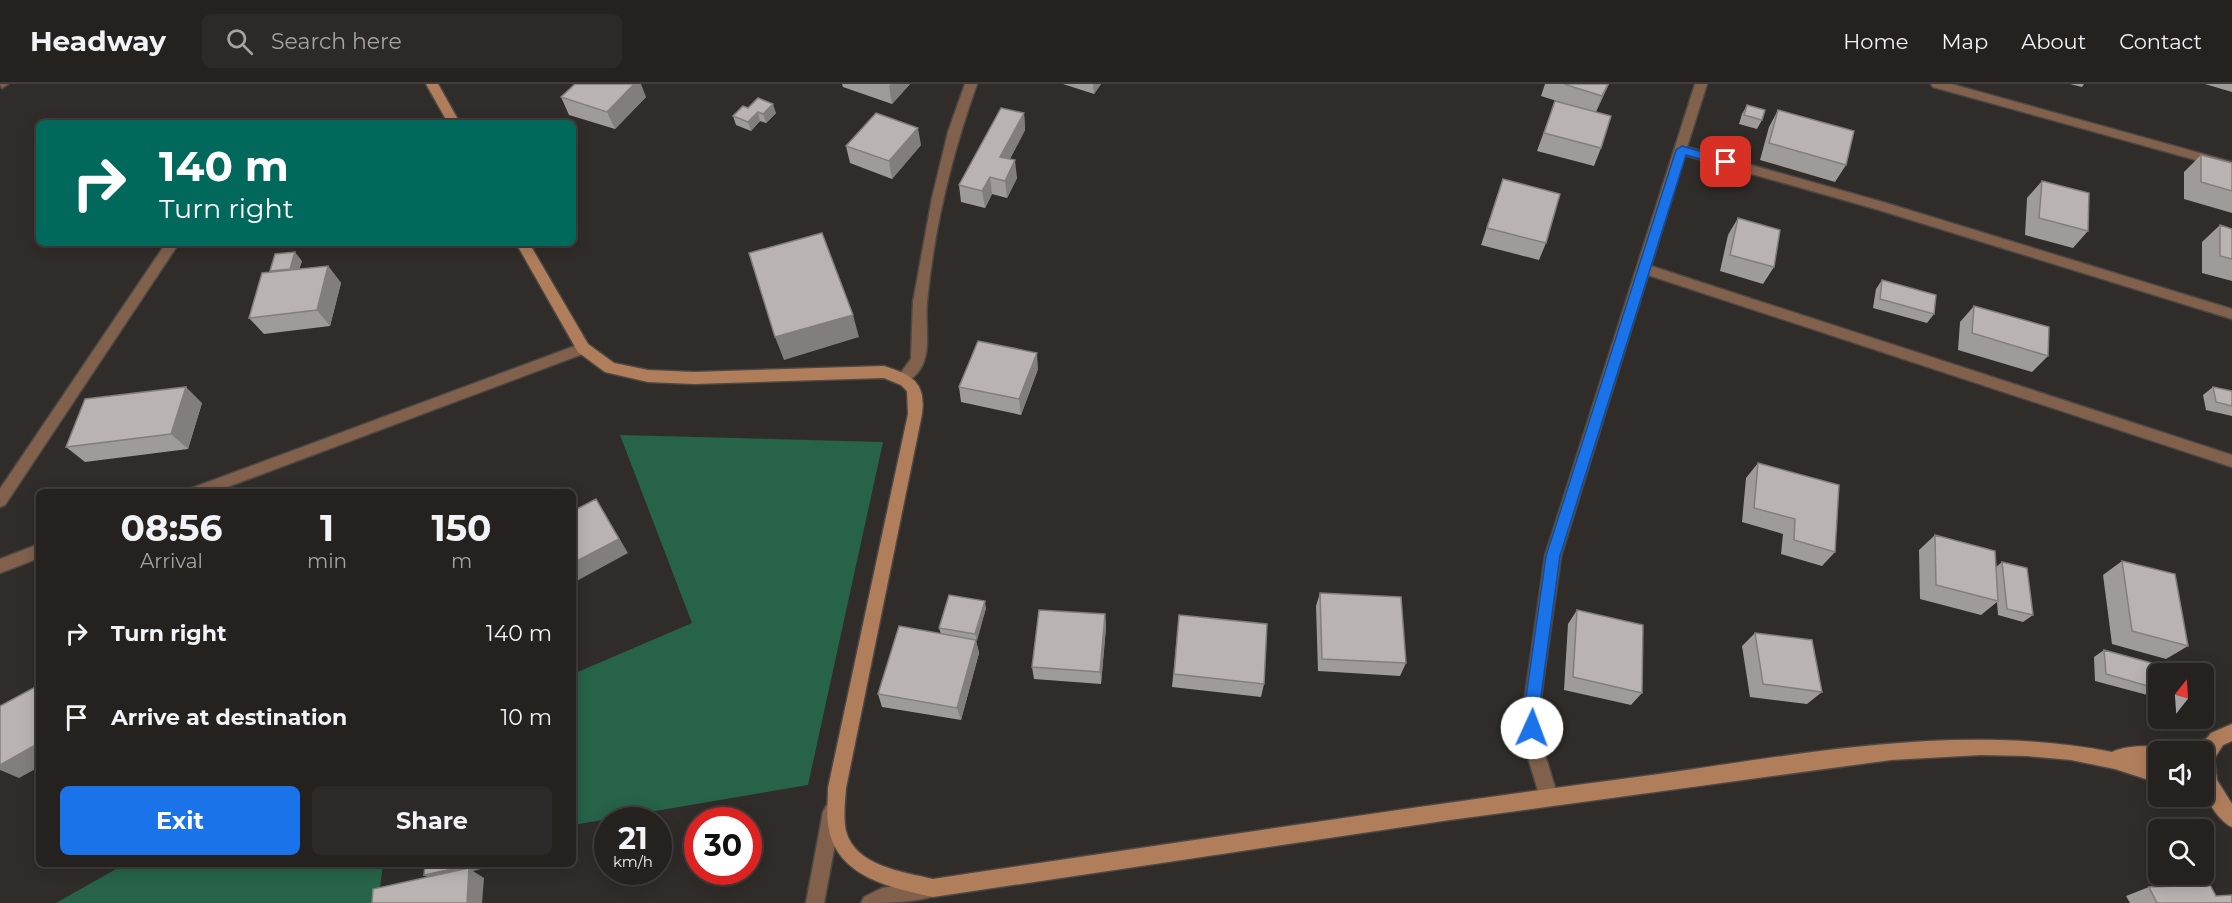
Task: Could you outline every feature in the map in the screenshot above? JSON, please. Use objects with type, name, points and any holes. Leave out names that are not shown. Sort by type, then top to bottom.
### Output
[{"type":"street","points":[[432,84],[452,120]]},
{"type":"street","points":[[904,378],[918,360],[920,302],[938,198],[954,132],[970,84]]},
{"type":"street","points":[[1549,797],[1533,745],[1531,711],[1553,556],[1645,269],[1701,84]]},
{"type":"street","points":[[1937,84],[2232,165]]},
{"type":"street","points":[[1682,150],[1882,207],[2232,314]]},
{"type":"street","points":[[0,501],[172,246]]},
{"type":"street","points":[[524,246],[583,348],[610,368],[648,376],[694,378],[884,372],[904,378],[913,387],[917,402],[915,414],[815,903]]},
{"type":"street","points":[[1645,269],[2232,461]]},
{"type":"street","points":[[205,489],[583,348]]},
{"type":"street","points":[[0,566],[36,552]]},
{"type":"street","points":[[2214,741],[2220,736],[2232,732]]},
{"type":"street","points":[[870,903],[882,897],[933,888],[1549,797],[1881,752],[1940,747],[1994,746],[2092,757],[2148,755]]},
{"type":"street","points":[[2092,757],[2148,772]]},
{"type":"street","points":[[837,788],[838,835],[849,854],[875,873],[933,888]]},
{"type":"street","points":[[2214,800],[2232,818]]},
{"type":"green space","points":[[620,435],[883,442],[808,785],[672,808],[594,807],[594,821],[576,824],[576,673],[692,623]]},
{"type":"green space","points":[[120,867],[383,867],[378,903],[56,903]]},
{"type":"building","points":[[575,84],[634,84],[607,112],[561,97]]},
{"type":"building","points":[[1564,84],[1608,84],[1602,96]]},
{"type":"building","points":[[758,98],[773,104],[763,114],[758,112],[748,122],[733,116],[743,106],[748,108]]},
{"type":"building","points":[[1555,101],[1611,116],[1601,148],[1544,133]]},
{"type":"building","points":[[1747,105],[1765,110],[1762,120],[1744,115]]},
{"type":"building","points":[[1001,108],[1024,113],[1000,157],[1015,160],[1005,181],[990,177],[982,191],[959,185]]},
{"type":"building","points":[[1778,110],[1854,131],[1846,165],[1769,143]]},
{"type":"building","points":[[876,113],[918,128],[889,161],[846,146]]},
{"type":"building","points":[[2201,155],[2232,163],[2232,191],[2201,182]]},
{"type":"building","points":[[1503,179],[1560,194],[1546,243],[1487,228]]},
{"type":"building","points":[[2042,181],[2089,193],[2088,231],[2039,218]]},
{"type":"building","points":[[1738,218],[1780,230],[1774,267],[1730,255]]},
{"type":"building","points":[[2220,225],[2232,229],[2232,259],[2220,256]]},
{"type":"building","points":[[822,233],[853,315],[775,337],[749,253]]},
{"type":"building","points":[[295,252],[290,269],[270,271],[275,254]]},
{"type":"building","points":[[328,266],[317,310],[249,318],[262,273]]},
{"type":"building","points":[[1882,280],[1936,295],[1934,314],[1880,299]]},
{"type":"building","points":[[1974,306],[2049,327],[2048,356],[1972,333]]},
{"type":"building","points":[[978,341],[1037,353],[1019,399],[959,387]]},
{"type":"building","points":[[186,387],[171,434],[66,447],[85,399]]},
{"type":"building","points":[[2213,387],[2232,391],[2232,406],[2216,402]]},
{"type":"building","points":[[1758,463],[1839,485],[1835,552],[1794,540],[1795,519],[1754,508]]},
{"type":"building","points":[[596,499],[619,539],[576,561],[576,509]]},
{"type":"building","points":[[1935,535],[1995,551],[1998,601],[1936,585]]},
{"type":"building","points":[[2122,561],[2175,574],[2188,646],[2132,631]]},
{"type":"building","points":[[2002,562],[2027,568],[2033,615],[2007,609]]},
{"type":"building","points":[[1320,593],[1401,597],[1406,663],[1322,659]]},
{"type":"building","points":[[949,595],[985,601],[975,634],[939,628]]},
{"type":"building","points":[[1039,610],[1105,614],[1100,672],[1032,667]]},
{"type":"building","points":[[1577,610],[1643,625],[1642,693],[1573,677]]},
{"type":"building","points":[[1179,615],[1267,624],[1264,684],[1174,674]]},
{"type":"building","points":[[899,626],[976,640],[957,708],[878,694]]},
{"type":"building","points":[[1755,633],[1812,640],[1822,692],[1763,684]]},
{"type":"building","points":[[2104,650],[2152,663],[2148,663],[2148,686],[2106,674]]},
{"type":"building","points":[[36,687],[36,745],[0,765],[0,706]]},
{"type":"building","points":[[425,867],[461,867],[424,875]]},
{"type":"building","points":[[469,868],[467,903],[372,903],[373,889]]},
{"type":"building","points":[[2210,885],[2216,896],[2232,895],[2232,903],[2157,903],[2149,887]]},
{"type":"route","points":[[1532,728],[1531,711],[1553,556],[1682,150],[1726,162]]}]
